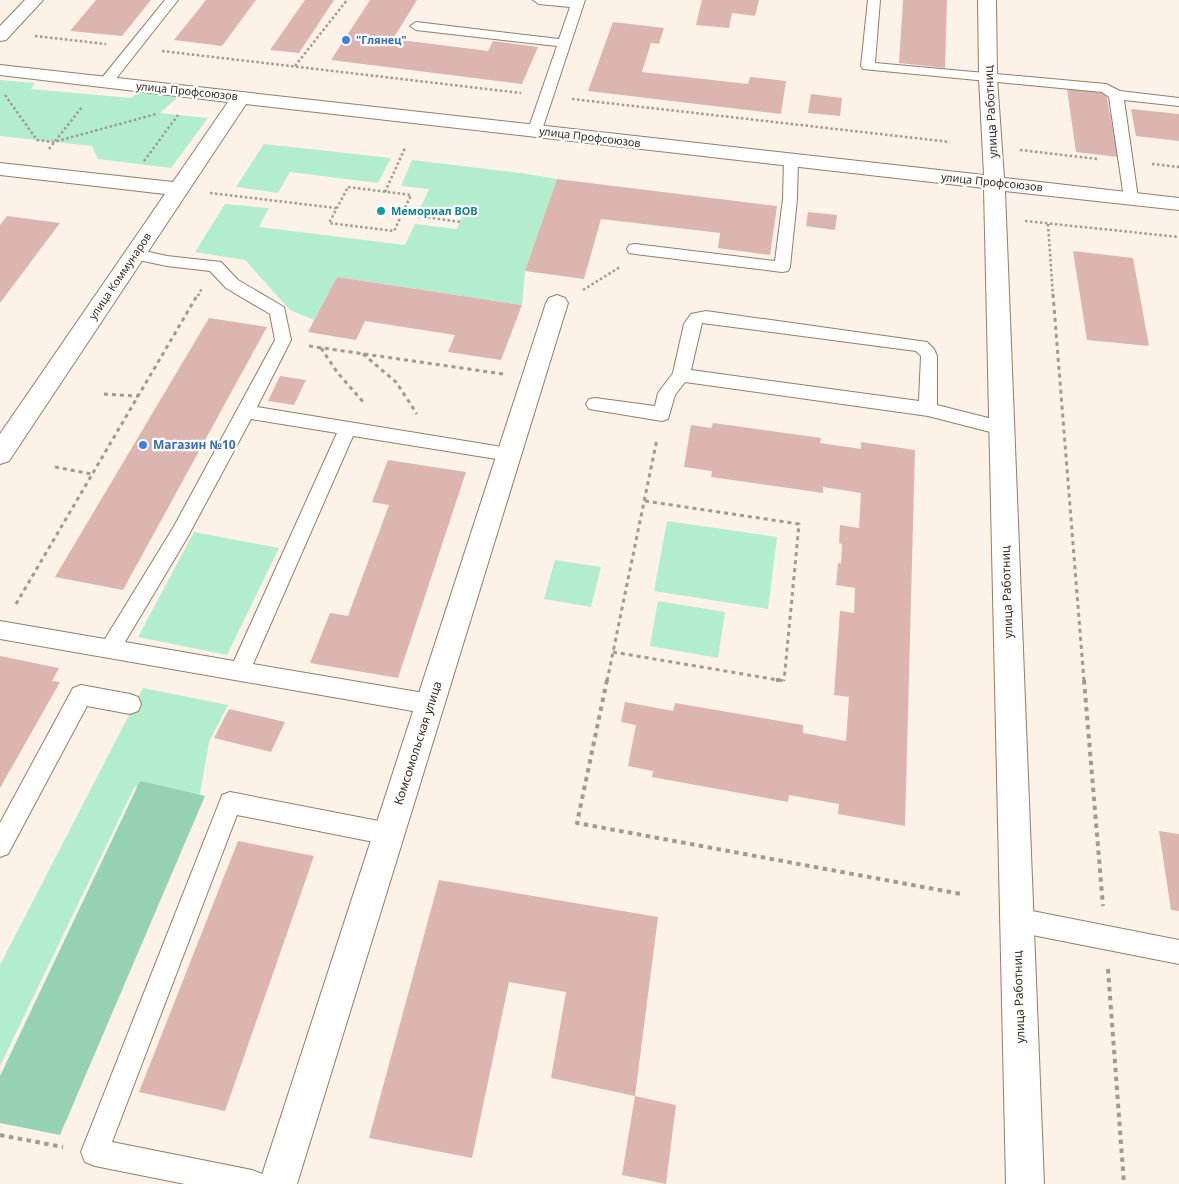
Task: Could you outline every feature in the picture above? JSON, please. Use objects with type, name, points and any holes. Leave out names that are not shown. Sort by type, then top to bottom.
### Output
[{"type":"street","points":[[0,36],[34,0]]},
{"type":"street","name":"улица Работниц","points":[[987,0],[988,78],[994,183],[1025,1184]]},
{"type":"street","name":"улица Профсоюзов","points":[[0,70],[1179,204]]},
{"type":"street","name":"улица Коммунаров","points":[[0,454],[241,97]]},
{"type":"street","points":[[1,170],[179,189]]},
{"type":"street","name":"Комсомольская улица","points":[[278,1184],[557,303]]},
{"type":"lane","points":[[106,82],[172,0]]},
{"type":"lane","points":[[535,130],[578,2],[539,0]]},
{"type":"lane","points":[[874,0],[868,66],[1106,88],[1116,95],[1179,102]]},
{"type":"lane","points":[[416,26],[564,43]]},
{"type":"lane","points":[[1116,95],[1130,198]]},
{"type":"lane","points":[[634,249],[782,267],[790,199],[791,160]]},
{"type":"lane","points":[[110,649],[180,533],[283,340],[278,311],[232,284],[215,266],[167,261],[135,254]]},
{"type":"lane","points":[[595,404],[662,414],[667,393],[681,375],[692,324],[701,317],[916,344],[925,349],[929,356],[928,409]]},
{"type":"lane","points":[[681,375],[928,409],[1002,428]]},
{"type":"lane","points":[[246,412],[509,454]]},
{"type":"lane","points":[[240,671],[348,428]]},
{"type":"lane","points":[[0,630],[430,704]]},
{"type":"lane","points":[[0,846],[82,695],[130,704]]},
{"type":"lane","points":[[252,1184],[95,1152],[230,803],[389,834]]},
{"type":"lane","points":[[1017,920],[1179,952]]},
{"type":"path","points":[[296,66],[347,0]]},
{"type":"path","points":[[34,36],[950,142]]},
{"type":"path","points":[[0,89],[37,140],[54,142],[160,113]]},
{"type":"path","points":[[29,173],[82,108]]},
{"type":"path","points":[[128,183],[182,109]]},
{"type":"path","points":[[169,114],[178,115]]},
{"type":"path","points":[[385,192],[405,148]]},
{"type":"path","points":[[1017,149],[1179,167]]},
{"type":"path","points":[[348,187],[385,192],[411,195],[394,231],[329,223],[348,187]]},
{"type":"path","points":[[210,193],[336,208]]},
{"type":"path","points":[[403,214],[461,222]]},
{"type":"path","points":[[1019,221],[1179,237]]},
{"type":"path","points":[[1048,224],[1056,346],[1106,937],[1124,1184]]},
{"type":"path","points":[[557,303],[601,280],[621,266],[634,249]]},
{"type":"path","points":[[0,630],[215,266]]},
{"type":"path","points":[[283,340],[533,379]]},
{"type":"path","points":[[321,347],[338,372],[365,404],[408,438]]},
{"type":"path","points":[[361,353],[396,382],[418,416],[430,441]]},
{"type":"path","points":[[104,394],[138,396]]},
{"type":"path","points":[[662,414],[577,822],[961,894]]},
{"type":"path","points":[[54,467],[92,474]]},
{"type":"path","points":[[613,652],[784,681],[799,524],[645,501]]},
{"type":"path","points":[[0,1136],[95,1152]]},
{"type":"green space","points":[[0,80],[35,83],[31,89],[131,98],[139,91],[178,97],[160,113],[208,118],[171,168],[98,159],[92,146],[0,136]]},
{"type":"green space","points":[[264,144],[391,158],[378,183],[290,172],[278,193],[236,187]]},
{"type":"green space","points":[[412,160],[557,179],[525,271],[522,305],[337,277],[314,320],[290,310],[245,260],[195,252],[225,204],[269,208],[259,227],[405,245],[415,224],[457,229],[463,214],[420,209],[429,189],[401,186]]},
{"type":"green space","points":[[667,521],[777,537],[768,609],[654,591]]},
{"type":"green space","points":[[194,532],[279,548],[227,655],[138,637]]},
{"type":"green space","points":[[555,560],[601,567],[591,607],[544,599]]},
{"type":"green space","points":[[658,601],[725,612],[718,658],[650,646]]},
{"type":"green space","points":[[143,688],[228,705],[209,742],[199,800],[135,786],[0,1066],[0,965]]},
{"type":"green space","points":[[140,781],[205,796],[60,1135],[0,1123],[0,1076]]},
{"type":"building","points":[[96,0],[151,0],[122,36],[70,31]]},
{"type":"building","points":[[206,0],[256,0],[222,46],[174,40]]},
{"type":"building","points":[[305,0],[334,0],[299,53],[270,50]]},
{"type":"building","points":[[370,0],[417,0],[393,39],[488,51],[493,41],[538,47],[522,84],[331,60]]},
{"type":"building","points":[[702,0],[759,0],[755,16],[732,13],[729,28],[696,25]]},
{"type":"building","points":[[903,0],[947,0],[945,68],[899,63]]},
{"type":"building","points":[[613,22],[664,28],[659,44],[651,43],[642,72],[748,84],[750,77],[786,81],[781,114],[588,91]]},
{"type":"building","points":[[1067,89],[1106,93],[1118,157],[1076,152]]},
{"type":"building","points":[[811,94],[842,98],[840,116],[808,113]]},
{"type":"building","points":[[1131,109],[1179,114],[1179,141],[1136,136]]},
{"type":"building","points":[[557,179],[777,206],[770,255],[718,248],[720,233],[601,219],[584,279],[525,271]]},
{"type":"building","points":[[808,212],[837,215],[835,230],[806,226]]},
{"type":"building","points":[[7,216],[60,223],[0,303],[0,225]]},
{"type":"building","points":[[1073,251],[1133,258],[1149,346],[1087,340]]},
{"type":"building","points":[[337,277],[522,305],[501,360],[448,352],[455,335],[365,321],[356,340],[308,332]]},
{"type":"building","points":[[209,318],[267,327],[123,590],[55,577]]},
{"type":"building","points":[[280,376],[306,380],[294,405],[268,401]]},
{"type":"building","points":[[713,423],[821,438],[820,443],[861,449],[861,442],[915,450],[905,826],[838,814],[839,804],[789,795],[788,802],[652,777],[653,771],[628,766],[636,725],[621,722],[625,702],[673,711],[675,703],[803,725],[803,733],[846,741],[849,697],[834,695],[840,611],[854,613],[855,588],[836,585],[838,563],[841,564],[842,544],[839,543],[840,525],[859,528],[861,493],[823,487],[823,493],[711,477],[712,471],[684,467],[691,425],[711,428]]},
{"type":"building","points":[[388,460],[466,472],[398,678],[310,663],[330,613],[348,616],[389,505],[372,502]]},
{"type":"building","points":[[0,656],[59,668],[52,681],[60,682],[0,788]]},
{"type":"building","points":[[229,709],[285,722],[271,752],[214,738]]},
{"type":"building","points":[[1159,831],[1179,834],[1179,911],[1171,910]]},
{"type":"building","points":[[238,841],[314,856],[225,1111],[139,1092]]},
{"type":"building","points":[[439,880],[658,917],[635,1096],[551,1078],[566,992],[509,982],[472,1158],[369,1138]]},
{"type":"building","points":[[635,1096],[676,1105],[666,1184],[622,1175]]},
{"type":"place","name":"\"Глянец\"","points":[[346,40]]},
{"type":"place","name":"Мемориал ВОВ","points":[[381,211]]},
{"type":"place","name":"Магазин №10","points":[[143,445]]}]
